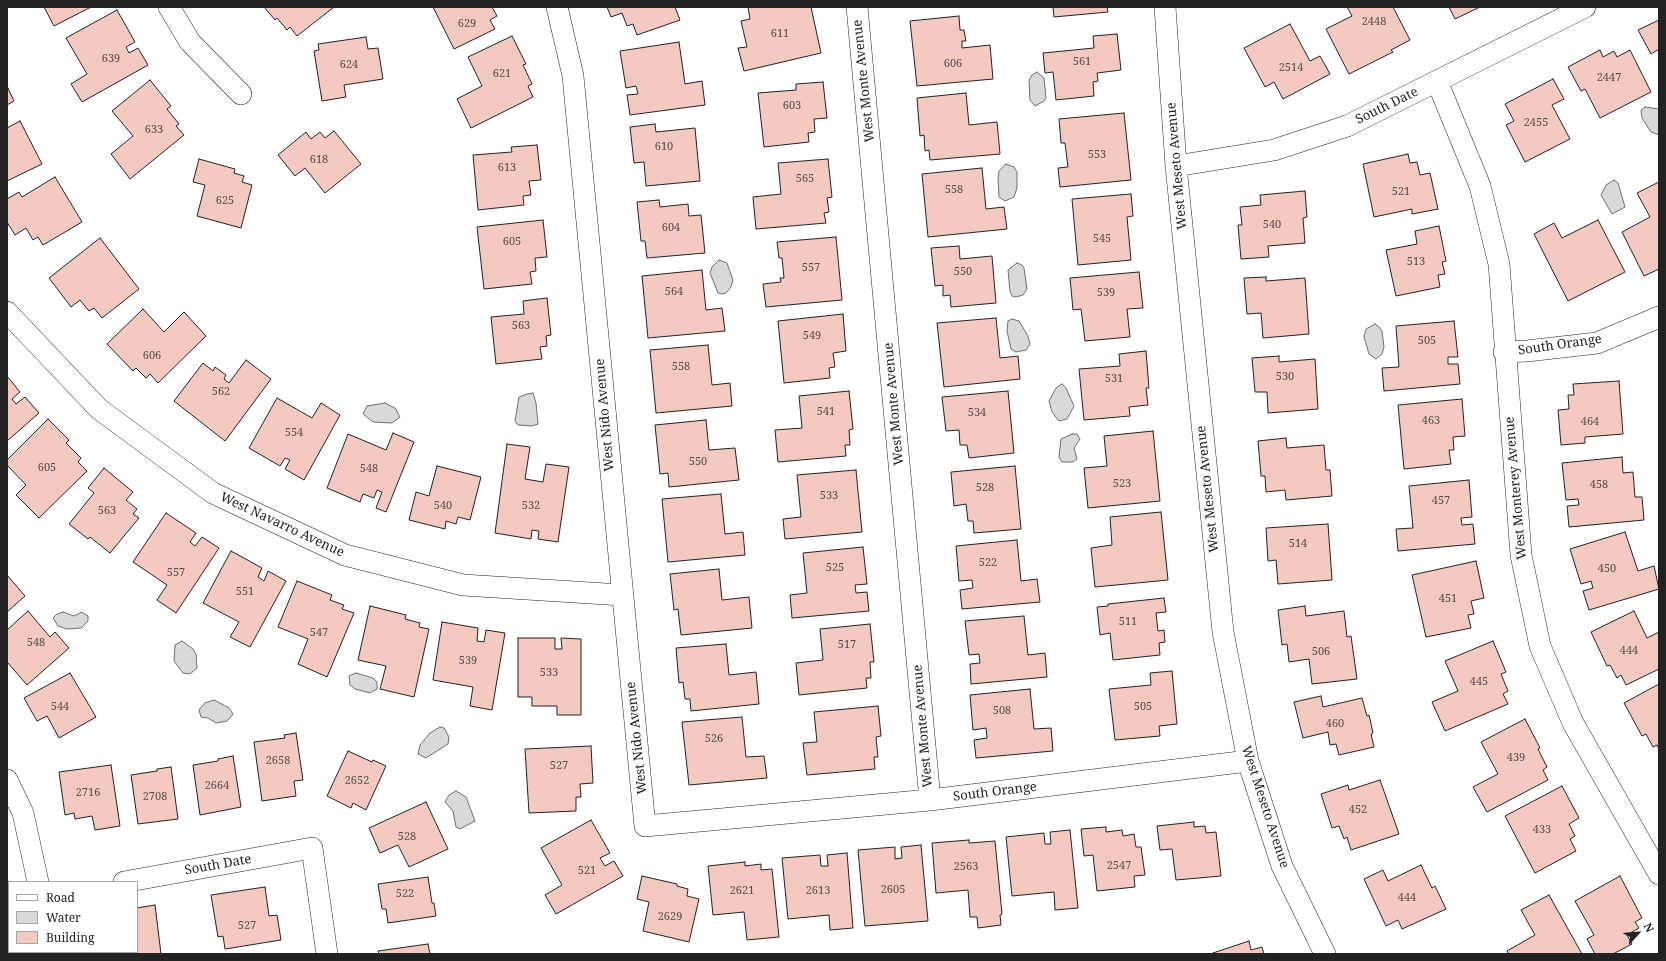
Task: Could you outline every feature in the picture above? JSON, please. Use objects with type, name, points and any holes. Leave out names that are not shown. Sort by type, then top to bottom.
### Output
[{"type":"street","points":[[169,7],[190,42],[241,94]]},
{"type":"street","name":"West Nido Avenue","points":[[557,7],[573,76],[622,595],[646,826]]},
{"type":"street","name":"West Monte Avenue","points":[[857,7],[930,800]]},
{"type":"street","name":"West Meseto Avenue","points":[[1165,7],[1176,166],[1223,632],[1248,761],[1282,866],[1325,954]]},
{"type":"street","name":"South Date","points":[[1176,166],[1274,150],[1347,126],[1577,9]]},
{"type":"street","name":"West Monterey Avenue","points":[[1437,81],[1480,186],[1498,264],[1521,554],[1540,646],[1573,724],[1659,874]]},
{"type":"street","name":"West Navarro Avenue","points":[[7,312],[98,409],[213,493],[345,555],[464,585],[622,595]]},
{"type":"street","name":"South Orange","points":[[1504,352],[1527,351],[1597,343],[1659,317]]},
{"type":"street","name":"South Orange","points":[[646,826],[930,800],[1248,761]]},
{"type":"street","points":[[7,780],[22,813],[38,881]]},
{"type":"street","name":"South Date","points":[[130,881],[312,848],[327,954]]},
{"type":"water","points":[[1037,72],[1044,78],[1046,98],[1044,101],[1035,106],[1030,100],[1029,80],[1032,75]]},
{"type":"water","points":[[1645,107],[1659,109],[1659,135],[1651,132],[1642,118],[1641,110]]},
{"type":"water","points":[[1006,164],[1014,167],[1017,172],[1017,188],[1014,197],[1005,201],[999,197],[998,178],[999,171]]},
{"type":"water","points":[[1614,180],[1618,183],[1625,207],[1612,214],[1601,195],[1606,185]]},
{"type":"water","points":[[719,260],[727,263],[733,280],[731,287],[726,293],[722,294],[718,293],[710,273],[712,267]]},
{"type":"water","points":[[1017,263],[1022,265],[1024,268],[1027,289],[1023,295],[1016,297],[1012,296],[1010,291],[1008,270]]},
{"type":"water","points":[[1012,319],[1019,321],[1028,336],[1030,344],[1026,350],[1016,352],[1011,349],[1007,331],[1008,321]]},
{"type":"water","points":[[1375,324],[1382,331],[1384,347],[1382,354],[1376,359],[1369,354],[1364,337],[1366,329]]},
{"type":"water","points":[[1062,384],[1066,388],[1074,406],[1067,419],[1059,421],[1052,412],[1049,401],[1056,388]]},
{"type":"water","points":[[533,393],[536,403],[538,424],[532,426],[518,425],[515,421],[519,397]]},
{"type":"water","points":[[385,403],[395,408],[400,417],[392,423],[373,422],[363,414],[367,406]]},
{"type":"water","points":[[1072,434],[1077,434],[1080,439],[1074,448],[1077,459],[1073,462],[1062,462],[1059,457],[1061,439]]},
{"type":"water","points":[[63,612],[74,616],[82,612],[88,616],[88,621],[81,628],[67,629],[58,626],[53,618],[57,614]]},
{"type":"water","points":[[182,641],[193,649],[196,654],[197,668],[190,674],[183,673],[174,661],[175,645]]},
{"type":"water","points":[[356,673],[373,678],[377,682],[377,689],[370,693],[355,689],[350,685],[349,676]]},
{"type":"water","points":[[214,700],[229,708],[233,714],[227,721],[216,723],[208,718],[201,717],[199,710],[205,703]]},
{"type":"water","points":[[440,727],[444,728],[449,737],[448,744],[426,758],[418,754],[420,745],[430,733]]},
{"type":"water","points":[[456,791],[466,797],[475,821],[460,829],[456,827],[453,811],[445,802],[449,795]]},
{"type":"building","points":[[44,7],[91,7],[54,26]]},
{"type":"building","points":[[264,7],[334,7],[297,36],[290,27],[287,30],[277,18],[275,20]]},
{"type":"building","points":[[433,7],[492,7],[497,16],[490,20],[495,29],[454,49]]},
{"type":"building","points":[[607,7],[675,7],[680,20],[637,35],[633,24],[627,26],[622,13],[611,17]]},
{"type":"building","points":[[748,7],[811,7],[821,53],[744,71],[738,48],[747,47],[741,21],[750,19]]},
{"type":"building","points":[[1053,7],[1107,7],[1108,12],[1054,17]]},
{"type":"building","points":[[1347,7],[1393,7],[1410,40],[1391,50],[1393,52],[1349,74],[1326,29],[1352,16]]},
{"type":"building","points":[[1449,7],[1480,7],[1455,19]]},
{"type":"building","points":[[117,10],[135,42],[126,47],[129,53],[138,48],[148,65],[82,102],[71,84],[87,74],[66,38]]},
{"type":"building","points":[[959,16],[960,30],[964,30],[966,41],[962,41],[962,48],[990,45],[993,79],[917,86],[910,21]]},
{"type":"building","points":[[1659,20],[1659,49],[1651,54],[1638,30]]},
{"type":"building","points":[[1290,24],[1310,61],[1320,56],[1330,74],[1283,99],[1274,82],[1265,87],[1244,48]]},
{"type":"building","points":[[1117,34],[1121,70],[1097,73],[1098,81],[1093,82],[1094,96],[1056,100],[1053,72],[1045,73],[1043,53],[1094,48],[1093,36]]},
{"type":"building","points":[[512,36],[526,64],[523,65],[532,84],[528,86],[533,97],[471,128],[457,99],[482,86],[468,57]]},
{"type":"building","points":[[366,37],[368,49],[378,48],[383,79],[344,85],[346,97],[322,101],[314,51],[319,50],[318,44]]},
{"type":"building","points":[[679,42],[685,84],[702,81],[705,105],[630,115],[627,95],[638,94],[636,86],[626,88],[620,51]]},
{"type":"building","points":[[1600,50],[1603,57],[1614,51],[1617,57],[1630,50],[1651,92],[1600,118],[1585,89],[1581,91],[1568,67]]},
{"type":"building","points":[[1553,79],[1564,99],[1552,105],[1570,139],[1525,162],[1506,125],[1514,121],[1505,104]]},
{"type":"building","points":[[150,80],[171,106],[167,109],[179,124],[176,126],[184,135],[130,179],[111,154],[133,136],[112,111]]},
{"type":"building","points":[[823,82],[827,118],[814,119],[815,132],[808,133],[809,142],[764,147],[758,93],[796,90],[796,84]]},
{"type":"building","points":[[7,86],[14,101],[7,105]]},
{"type":"building","points":[[966,93],[969,125],[997,122],[1000,154],[930,160],[929,150],[925,151],[924,135],[920,136],[917,98]]},
{"type":"building","points":[[1124,113],[1131,180],[1060,187],[1058,168],[1068,167],[1065,143],[1061,143],[1059,119]]},
{"type":"building","points":[[20,121],[42,164],[7,181],[7,128]]},
{"type":"building","points":[[655,124],[656,132],[695,128],[700,181],[646,186],[644,162],[634,163],[630,127]]},
{"type":"building","points":[[334,131],[361,164],[325,193],[305,168],[295,176],[278,155],[306,132],[311,139],[320,132],[325,138]]},
{"type":"building","points":[[537,145],[541,180],[529,181],[531,195],[523,196],[524,205],[478,210],[473,155],[512,152],[511,147]]},
{"type":"building","points":[[1408,154],[1410,163],[1417,162],[1420,175],[1430,173],[1438,209],[1412,214],[1412,209],[1374,217],[1363,164]]},
{"type":"building","points":[[199,159],[235,169],[234,173],[244,176],[242,182],[252,185],[241,228],[197,216],[205,185],[193,182]]},
{"type":"building","points":[[828,159],[832,197],[827,198],[829,212],[824,213],[826,223],[756,229],[753,197],[781,194],[778,163]]},
{"type":"building","points":[[982,168],[986,209],[1004,207],[1007,229],[928,237],[922,174]]},
{"type":"building","points":[[55,177],[82,222],[43,245],[38,237],[33,240],[26,228],[15,235],[7,222],[7,199],[19,192],[22,197]]},
{"type":"building","points":[[1659,182],[1659,269],[1644,276],[1622,232],[1650,217],[1637,193]]},
{"type":"building","points":[[1305,191],[1307,217],[1303,218],[1305,243],[1268,246],[1269,257],[1241,259],[1238,225],[1242,225],[1240,207],[1261,205],[1260,195]]},
{"type":"building","points":[[1131,194],[1133,216],[1127,217],[1131,260],[1078,265],[1072,199]]},
{"type":"building","points":[[659,200],[660,207],[688,204],[689,216],[701,215],[705,253],[647,258],[645,241],[641,241],[637,202]]},
{"type":"building","points":[[543,220],[547,257],[535,258],[536,271],[530,272],[532,284],[484,289],[477,227]]},
{"type":"building","points":[[1598,220],[1625,272],[1568,301],[1534,234],[1554,223],[1562,238]]},
{"type":"building","points":[[1439,226],[1446,261],[1442,262],[1445,274],[1438,275],[1440,287],[1396,296],[1386,250],[1417,244],[1415,231]]},
{"type":"building","points":[[836,237],[842,300],[766,307],[763,284],[781,282],[780,278],[784,278],[782,258],[779,258],[777,242]]},
{"type":"building","points":[[100,238],[139,289],[102,318],[94,308],[89,311],[80,300],[71,307],[49,278]]},
{"type":"building","points":[[959,246],[960,259],[992,256],[996,303],[951,307],[950,295],[943,296],[943,285],[935,286],[931,248]]},
{"type":"building","points":[[702,270],[706,310],[722,308],[725,331],[648,338],[642,276]]},
{"type":"building","points":[[1139,272],[1143,308],[1127,309],[1130,337],[1085,341],[1081,309],[1073,310],[1070,278]]},
{"type":"building","points":[[1266,277],[1266,281],[1305,278],[1309,334],[1263,338],[1261,313],[1247,314],[1244,278]]},
{"type":"building","points":[[547,298],[551,335],[546,336],[547,346],[540,347],[542,359],[496,364],[491,317],[524,314],[523,301]]},
{"type":"building","points":[[143,309],[164,332],[184,312],[206,336],[158,383],[150,374],[146,378],[136,368],[133,371],[107,344]]},
{"type":"building","points":[[843,314],[846,351],[833,353],[835,367],[829,368],[830,378],[784,383],[778,321]]},
{"type":"building","points":[[996,318],[1000,358],[1018,356],[1020,379],[944,387],[937,323]]},
{"type":"building","points":[[1454,321],[1458,357],[1448,357],[1448,364],[1458,364],[1460,384],[1384,391],[1382,368],[1399,367],[1396,326]]},
{"type":"building","points":[[708,345],[712,385],[730,383],[732,406],[656,413],[650,350]]},
{"type":"building","points":[[1146,351],[1149,388],[1146,388],[1148,405],[1129,407],[1130,416],[1084,420],[1079,369],[1120,366],[1119,354]]},
{"type":"building","points":[[1279,356],[1279,362],[1315,359],[1318,409],[1268,413],[1267,392],[1255,392],[1252,358]]},
{"type":"building","points":[[246,360],[271,379],[225,441],[174,401],[203,363],[213,371],[215,367],[226,375],[224,379],[229,383]]},
{"type":"building","points":[[7,376],[20,392],[12,399],[16,404],[25,397],[39,413],[7,441]]},
{"type":"building","points":[[1619,381],[1623,434],[1585,437],[1585,443],[1561,445],[1558,410],[1569,409],[1568,395],[1574,395],[1573,384]]},
{"type":"building","points":[[849,391],[853,429],[849,430],[850,445],[845,445],[846,456],[778,462],[775,430],[802,428],[799,396]]},
{"type":"building","points":[[1008,391],[1014,453],[969,458],[967,445],[960,445],[959,430],[946,431],[942,397]]},
{"type":"building","points":[[277,398],[312,418],[321,403],[340,415],[304,480],[285,469],[290,460],[285,458],[280,466],[249,448]]},
{"type":"building","points":[[1462,399],[1465,436],[1453,437],[1454,450],[1449,450],[1451,464],[1404,469],[1398,405]]},
{"type":"building","points":[[48,419],[69,440],[66,443],[81,458],[78,462],[87,471],[39,518],[16,495],[26,485],[7,465],[7,460]]},
{"type":"building","points":[[706,420],[709,450],[735,448],[739,480],[669,487],[668,473],[660,474],[655,425]]},
{"type":"building","points":[[1153,431],[1160,501],[1088,508],[1084,468],[1107,466],[1104,436]]},
{"type":"building","points":[[393,433],[414,442],[386,512],[376,508],[382,492],[377,490],[374,498],[363,494],[360,502],[327,488],[348,434],[386,450]]},
{"type":"building","points":[[1286,438],[1287,448],[1324,445],[1326,470],[1330,470],[1332,496],[1286,500],[1285,490],[1266,492],[1265,476],[1261,476],[1258,441]]},
{"type":"building","points":[[507,444],[530,447],[525,479],[543,482],[546,464],[569,467],[558,542],[538,539],[539,531],[532,530],[531,539],[495,533]]},
{"type":"building","points":[[1622,457],[1623,473],[1633,472],[1635,497],[1642,497],[1644,520],[1569,527],[1567,506],[1579,505],[1578,499],[1566,500],[1562,463]]},
{"type":"building","points":[[437,466],[481,477],[470,520],[458,517],[456,524],[446,521],[445,529],[409,520],[416,492],[429,496]]},
{"type":"building","points":[[1015,466],[1021,529],[974,533],[973,521],[968,521],[966,504],[954,506],[951,472]]},
{"type":"building","points":[[104,468],[133,492],[126,500],[137,509],[133,514],[139,518],[110,553],[90,537],[88,539],[69,524],[94,493],[88,488]]},
{"type":"building","points":[[856,470],[862,532],[785,539],[783,519],[801,517],[797,475]]},
{"type":"building","points":[[1469,480],[1472,517],[1461,518],[1462,525],[1473,524],[1475,544],[1398,551],[1396,529],[1413,528],[1409,486]]},
{"type":"building","points":[[721,494],[725,534],[743,532],[745,555],[668,562],[662,499]]},
{"type":"building","points":[[1161,512],[1168,580],[1095,587],[1091,548],[1112,545],[1110,517]]},
{"type":"building","points":[[166,513],[196,533],[190,542],[195,546],[202,537],[219,548],[176,613],[157,600],[167,585],[133,562]]},
{"type":"building","points":[[1328,524],[1332,580],[1278,584],[1276,560],[1268,561],[1266,528]]},
{"type":"building","points":[[1625,532],[1638,571],[1654,566],[1659,589],[1589,610],[1583,591],[1593,588],[1591,581],[1581,584],[1570,549]]},
{"type":"building","points":[[1017,540],[1021,581],[1037,579],[1040,602],[962,609],[960,590],[973,588],[972,580],[959,581],[956,546]]},
{"type":"building","points":[[863,547],[867,584],[855,585],[856,593],[867,592],[869,611],[792,618],[790,595],[807,593],[803,553]]},
{"type":"building","points":[[231,551],[262,568],[258,577],[264,581],[268,571],[286,581],[250,647],[230,637],[239,622],[203,603]]},
{"type":"building","points":[[1476,561],[1484,598],[1471,601],[1474,614],[1468,615],[1471,628],[1426,637],[1412,575]]},
{"type":"building","points":[[719,569],[722,600],[749,597],[752,628],[681,635],[678,609],[674,610],[670,574]]},
{"type":"building","points":[[7,575],[25,596],[7,612]]},
{"type":"building","points":[[297,581],[332,595],[330,600],[344,605],[342,609],[354,613],[327,677],[298,664],[308,639],[278,627]]},
{"type":"building","points":[[1164,598],[1166,612],[1156,613],[1158,631],[1164,630],[1165,642],[1159,643],[1160,655],[1113,660],[1110,633],[1100,635],[1097,607],[1108,606],[1108,604]]},
{"type":"building","points":[[370,606],[406,615],[405,619],[420,623],[419,627],[429,629],[414,697],[380,689],[386,666],[358,660]]},
{"type":"building","points":[[1305,606],[1306,616],[1344,611],[1347,637],[1351,636],[1357,679],[1312,684],[1309,659],[1289,662],[1287,644],[1282,645],[1278,610]]},
{"type":"building","points":[[28,611],[50,637],[55,632],[69,648],[27,685],[8,663],[7,664],[7,630]]},
{"type":"building","points":[[1634,611],[1647,638],[1659,632],[1659,669],[1626,685],[1621,675],[1617,678],[1610,665],[1607,666],[1591,632]]},
{"type":"building","points":[[1024,616],[1028,655],[1045,653],[1047,677],[971,684],[970,664],[980,663],[979,654],[969,655],[965,621]]},
{"type":"building","points":[[442,622],[478,628],[477,641],[484,642],[486,630],[505,633],[492,710],[470,706],[473,687],[433,680]]},
{"type":"building","points":[[870,624],[874,662],[870,662],[871,678],[866,678],[867,688],[799,695],[796,663],[823,660],[820,629]]},
{"type":"building","points":[[518,638],[555,638],[555,649],[562,649],[561,638],[581,639],[581,715],[557,715],[557,706],[532,706],[532,697],[518,697]]},
{"type":"building","points":[[1493,641],[1506,672],[1501,674],[1508,691],[1503,694],[1508,704],[1445,731],[1432,702],[1458,691],[1445,661]]},
{"type":"building","points":[[726,644],[729,675],[756,672],[759,704],[691,711],[690,699],[685,699],[683,682],[679,683],[676,648]]},
{"type":"building","points":[[1172,671],[1177,724],[1159,726],[1160,736],[1115,740],[1109,689],[1151,685],[1150,673]]},
{"type":"building","points":[[70,673],[96,717],[59,738],[47,716],[37,721],[24,698]]},
{"type":"building","points":[[1659,684],[1659,749],[1657,745],[1653,747],[1646,734],[1642,736],[1624,703]]},
{"type":"building","points":[[1030,689],[1034,729],[1051,728],[1053,751],[976,758],[974,740],[987,738],[986,728],[973,730],[970,695]]},
{"type":"building","points":[[1321,696],[1323,707],[1362,698],[1367,716],[1369,715],[1374,747],[1339,755],[1336,744],[1330,745],[1328,732],[1303,738],[1294,702]]},
{"type":"building","points":[[878,706],[881,736],[876,737],[878,757],[874,757],[875,769],[807,775],[803,743],[817,742],[814,712]]},
{"type":"building","points":[[742,717],[746,757],[764,756],[767,778],[689,785],[682,722]]},
{"type":"building","points":[[1525,719],[1540,748],[1538,749],[1547,767],[1543,770],[1548,780],[1487,812],[1473,787],[1498,774],[1481,742]]},
{"type":"building","points":[[296,733],[303,780],[294,781],[296,796],[262,801],[254,742],[285,738],[284,735]]},
{"type":"building","points":[[591,746],[593,783],[580,784],[581,797],[576,797],[576,811],[529,813],[525,749]]},
{"type":"building","points":[[348,751],[372,762],[373,760],[386,766],[366,810],[353,803],[351,808],[327,796]]},
{"type":"building","points":[[233,756],[241,807],[200,815],[193,765],[218,761],[218,759]]},
{"type":"building","points":[[111,765],[120,826],[95,830],[92,816],[75,819],[74,813],[65,815],[59,772]]},
{"type":"building","points":[[171,767],[178,819],[138,824],[131,775]]},
{"type":"building","points":[[1380,780],[1399,834],[1351,850],[1347,837],[1344,839],[1339,826],[1332,828],[1321,794],[1348,785],[1349,790]]},
{"type":"building","points":[[1562,786],[1579,818],[1569,824],[1575,836],[1570,839],[1576,851],[1535,873],[1505,816]]},
{"type":"building","points":[[426,802],[448,849],[409,867],[398,845],[380,853],[369,828]]},
{"type":"building","points":[[591,820],[610,853],[600,858],[605,866],[614,861],[623,876],[556,914],[545,895],[562,885],[541,848]]},
{"type":"building","points":[[1194,822],[1194,827],[1205,826],[1206,833],[1216,832],[1221,876],[1176,880],[1172,849],[1160,850],[1157,826]]},
{"type":"building","points":[[1106,827],[1106,832],[1122,830],[1123,836],[1134,834],[1136,847],[1141,847],[1145,875],[1134,876],[1135,887],[1097,891],[1093,855],[1084,856],[1081,829]]},
{"type":"building","points":[[1070,830],[1078,908],[1055,910],[1054,892],[1012,896],[1006,837],[1044,833],[1045,844],[1051,844],[1050,832]]},
{"type":"building","points":[[969,840],[969,843],[995,841],[1002,914],[1000,915],[1001,925],[978,928],[977,917],[970,917],[968,890],[936,893],[932,843]]},
{"type":"building","points":[[921,845],[928,921],[865,926],[858,850],[895,847],[895,859],[902,858],[901,847]]},
{"type":"building","points":[[847,853],[853,928],[830,930],[829,915],[788,919],[782,858],[820,855],[821,866],[828,866],[827,855]]},
{"type":"building","points":[[745,862],[745,866],[761,864],[761,870],[772,869],[779,937],[747,940],[744,912],[713,915],[708,866]]},
{"type":"building","points":[[1421,865],[1432,888],[1435,886],[1446,909],[1402,929],[1398,920],[1386,926],[1364,879],[1383,870],[1388,881]]},
{"type":"building","points":[[642,876],[677,884],[677,886],[688,889],[687,896],[699,899],[689,942],[643,931],[649,902],[637,899]]},
{"type":"building","points":[[1620,876],[1642,918],[1635,922],[1639,928],[1627,935],[1632,944],[1613,954],[1595,954],[1587,939],[1594,935],[1575,901]]},
{"type":"building","points":[[428,877],[432,903],[434,903],[436,916],[388,923],[386,909],[382,909],[378,884]]},
{"type":"building","points":[[265,887],[269,916],[277,915],[281,940],[225,949],[223,936],[218,937],[211,895]]},
{"type":"building","points":[[1549,895],[1582,954],[1509,954],[1507,951],[1535,935],[1521,910]]},
{"type":"building","points":[[155,905],[161,954],[98,954],[138,953],[138,908]]},
{"type":"building","points":[[1249,941],[1251,950],[1262,947],[1264,954],[1210,954]]},
{"type":"building","points":[[428,944],[430,954],[379,954],[378,951]]}]
